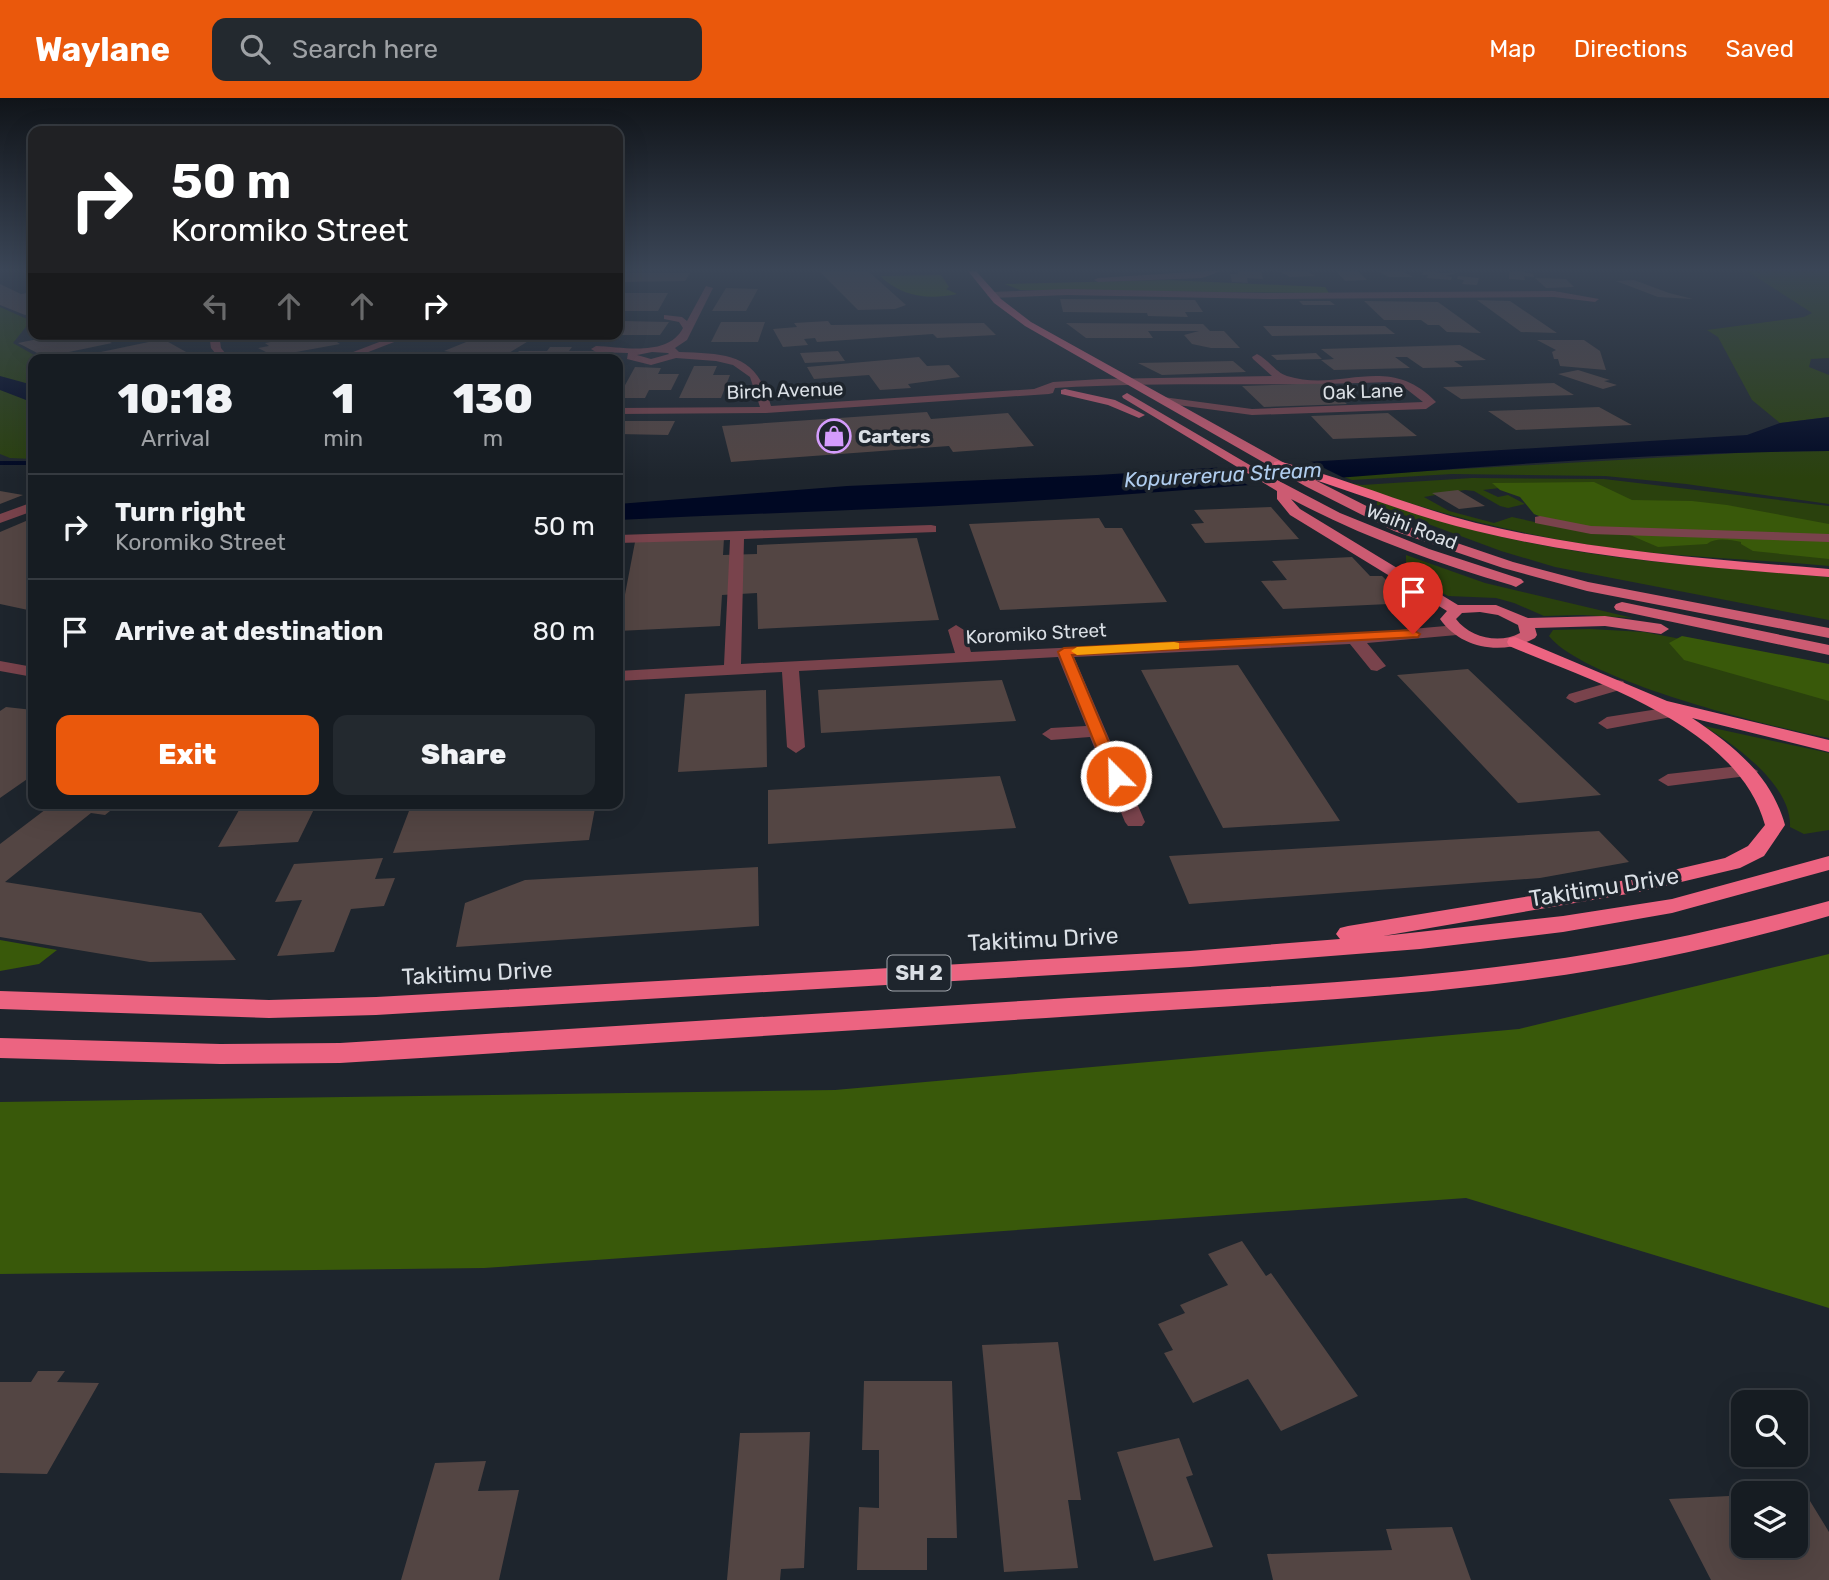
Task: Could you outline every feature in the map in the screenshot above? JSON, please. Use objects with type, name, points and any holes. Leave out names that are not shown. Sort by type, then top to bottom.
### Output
[{"type":"highway","points":[[1278,465],[1397,505],[1476,527],[1575,547],[1829,573]]},
{"type":"highway","points":[[1190,959],[1639,886],[1732,863],[1756,852],[1775,825],[1773,810],[1765,793],[1748,771],[1666,709],[1515,642]]},
{"type":"highway","points":[[1666,709],[1829,746]]},
{"type":"highway","name":"Takitimu Drive","points":[[0,1000],[243,1008],[376,1006],[1190,959],[1420,941],[1563,924],[1672,906],[1829,863]]},
{"type":"highway","name":"SH 2","points":[[0,1048],[115,1053],[340,1053],[1263,995],[1534,971],[1617,958],[1732,934],[1829,908]]},
{"type":"main road","points":[[1037,340],[1046,347]]},
{"type":"main road","points":[[1058,340],[1128,385]]},
{"type":"main road","name":"Waihi Road","points":[[1087,374],[1101,382],[1115,385],[1280,488],[1389,540],[1483,572],[1561,594],[1829,650]]},
{"type":"main road","name":"Waihi Road","points":[[1142,389],[1310,483],[1399,528],[1508,565],[1587,586],[1829,633]]},
{"type":"main road","points":[[1065,392],[1111,402],[1193,436]]},
{"type":"main road","points":[[1280,488],[1284,499],[1296,512],[1456,610]]},
{"type":"main road","points":[[1389,540],[1401,577]]},
{"type":"main road","points":[[1525,623],[1529,635],[1515,642],[1479,639],[1457,631],[1448,619],[1456,610],[1475,607],[1498,610],[1525,623],[1605,621],[1783,652],[1829,657]]},
{"type":"street","points":[[354,354],[393,340]]},
{"type":"street","points":[[596,349],[666,349],[681,340]]},
{"type":"street","points":[[666,349],[676,355]]},
{"type":"street","points":[[638,351],[631,357],[643,362],[665,360],[676,355],[710,355],[733,363],[751,372],[766,410]]},
{"type":"street","points":[[733,363],[751,356]]},
{"type":"street","points":[[1257,356],[1282,379]]},
{"type":"street","name":"Oak Lane","points":[[1128,385],[1282,379],[1313,382],[1390,379],[1404,382],[1430,402],[1426,406],[1252,412],[1163,400]]},
{"type":"street","name":"Oak Lane","points":[[1128,385],[1142,389],[1219,381]]},
{"type":"street","name":"Birch Avenue","points":[[1038,391],[1053,385],[1101,382]]},
{"type":"street","name":"Birch Avenue","points":[[623,411],[766,410],[1038,391],[1065,392],[1128,385]]},
{"type":"street","points":[[0,519],[28,508]]},
{"type":"street","points":[[1540,520],[1591,530],[1829,538]]},
{"type":"street","points":[[623,539],[931,529]]},
{"type":"street","points":[[732,671],[737,536]]},
{"type":"street","points":[[1310,622],[1320,640]]},
{"type":"street","points":[[1236,624],[1251,642]]},
{"type":"street","points":[[956,630],[965,658]]},
{"type":"street","name":"Koromiko Street","points":[[623,676],[1251,642],[1355,639],[1457,631]]},
{"type":"street","points":[[1355,639],[1377,666]]},
{"type":"street","points":[[1064,652],[1135,822]]},
{"type":"street","points":[[1,667],[28,671]]},
{"type":"street","points":[[790,668],[796,747]]},
{"type":"street","points":[[1575,698],[1617,685]]},
{"type":"street","points":[[1607,723],[1666,709]]},
{"type":"street","points":[[1051,734],[1097,730]]},
{"type":"street","points":[[1668,779],[1748,771]]},
{"type":"green space","points":[[0,340],[15,340],[13,343],[32,354],[28,354],[28,459],[10,458],[0,454]]},
{"type":"green space","points":[[1720,340],[1829,340],[1829,358],[1811,359],[1809,367],[1829,375],[1829,417],[1780,423],[1752,400]]},
{"type":"green space","points":[[1829,451],[1829,504],[1686,484],[1605,476],[1452,474],[1352,480],[1341,476],[1755,452]]},
{"type":"green space","points":[[1472,478],[1604,479],[1829,506],[1829,533],[1508,487],[1483,490],[1498,497],[1508,495],[1525,504],[1508,508],[1474,491],[1465,490],[1424,497],[1449,511],[1494,523],[1512,517],[1553,526],[1829,541],[1829,566],[1643,552],[1568,541],[1493,526],[1348,483],[1362,485]]},
{"type":"green space","points":[[1594,482],[1632,500],[1692,501],[1727,505],[1829,524],[1829,559],[1753,551],[1741,542],[1728,540],[1658,547],[1616,529],[1585,529],[1551,521],[1534,514],[1520,497],[1500,490],[1492,483]]},
{"type":"green space","points":[[1377,501],[1481,532],[1555,548],[1672,563],[1829,577],[1829,620],[1555,567],[1501,551],[1377,505]]},
{"type":"green space","points":[[1406,555],[1485,583],[1633,618],[1544,616],[1496,598],[1448,596],[1421,582],[1411,573],[1406,565]]},
{"type":"green space","points":[[1553,630],[1644,632],[1829,667],[1829,738],[1765,724],[1637,685],[1568,653],[1549,636]]},
{"type":"green space","points":[[1682,636],[1829,664],[1829,701],[1684,660],[1669,643]]},
{"type":"green space","points":[[1704,726],[1829,753],[1829,830],[1804,834],[1790,827],[1782,796],[1772,782],[1745,755]]},
{"type":"green space","points":[[0,940],[57,950],[39,964],[0,971]]},
{"type":"green space","points":[[1829,954],[1829,1308],[1466,1198],[484,1268],[0,1274],[0,1102],[835,1090],[1519,1029]]},
{"type":"water","points":[[0,376],[28,384],[28,403],[26,400],[0,390]]},
{"type":"water","name":"Kopurererua Stream","points":[[1829,417],[1829,451],[1648,456],[1044,500],[623,520],[623,504],[847,486],[1097,475],[1747,435],[1780,423]]},
{"type":"pier","points":[[1304,458],[1346,479],[1251,487],[1211,464]]},
{"type":"building","points":[[32,340],[106,340],[112,343],[59,354],[39,354],[18,343]]},
{"type":"building","points":[[165,340],[190,354],[91,354]]},
{"type":"building","points":[[281,340],[334,340],[340,344],[285,354],[270,354],[258,348],[269,346],[265,343]]},
{"type":"building","points":[[471,340],[530,340],[507,354],[444,351]]},
{"type":"building","points":[[712,340],[759,340],[758,342]]},
{"type":"building","points":[[779,340],[805,340],[808,345],[783,347]]},
{"type":"building","points":[[1189,340],[1233,340],[1240,348],[1211,348],[1192,344]]},
{"type":"building","points":[[1537,340],[1584,340],[1600,351],[1606,370],[1560,366],[1552,352],[1556,350]]},
{"type":"building","points":[[1460,345],[1486,360],[1454,361],[1463,367],[1423,368],[1407,357],[1395,357],[1410,368],[1334,370],[1321,360],[1334,359],[1321,349]]},
{"type":"building","points":[[550,347],[572,347],[569,351],[607,351],[605,354],[516,354],[519,351],[547,351]]},
{"type":"building","points":[[838,351],[845,361],[805,363],[800,353]]},
{"type":"building","points":[[1316,353],[1322,359],[1277,360],[1271,355]]},
{"type":"building","points":[[919,357],[927,366],[949,365],[960,377],[908,384],[911,388],[880,390],[869,375],[814,379],[807,367]]},
{"type":"building","points":[[1233,361],[1246,372],[1162,375],[1138,363]]},
{"type":"building","points":[[694,366],[717,366],[713,375],[730,375],[721,398],[679,398]]},
{"type":"building","points":[[635,367],[661,368],[658,374],[679,374],[671,390],[649,390],[645,398],[623,398],[623,389]]},
{"type":"building","points":[[1578,370],[1610,380],[1604,381],[1617,385],[1603,389],[1558,374]]},
{"type":"building","points":[[1322,383],[1347,404],[1264,407],[1242,386]]},
{"type":"building","points":[[1554,383],[1574,395],[1461,399],[1443,387]]},
{"type":"building","points":[[1599,407],[1632,425],[1516,430],[1488,411]]},
{"type":"building","name":"Carters","points":[[927,412],[931,419],[1008,413],[1034,446],[953,452],[949,446],[731,462],[722,426]]},
{"type":"building","points":[[1388,413],[1417,436],[1333,439],[1311,416]]},
{"type":"building","points":[[623,421],[675,421],[668,435],[623,434]]},
{"type":"building","points":[[1458,490],[1485,506],[1459,509],[1432,493]]},
{"type":"building","points":[[0,491],[23,495],[0,504]]},
{"type":"building","points":[[1271,507],[1299,539],[1205,543],[1191,524],[1204,523],[1194,510]]},
{"type":"building","points":[[1099,518],[1105,528],[1122,528],[1167,602],[1000,610],[969,524]]},
{"type":"building","points":[[28,520],[28,610],[0,604],[0,532]]},
{"type":"building","points":[[724,538],[723,555],[757,554],[757,545],[917,538],[939,620],[758,629],[757,593],[722,595],[720,626],[623,631],[623,605],[635,542]]},
{"type":"building","points":[[1352,557],[1370,576],[1382,576],[1410,603],[1283,609],[1261,581],[1287,580],[1272,561]]},
{"type":"building","points":[[1238,665],[1340,821],[1223,828],[1141,670]]},
{"type":"building","points":[[1468,669],[1601,795],[1518,803],[1397,675]]},
{"type":"building","points":[[1002,680],[1016,721],[821,733],[818,690]]},
{"type":"building","points":[[766,690],[767,767],[678,772],[685,694]]},
{"type":"building","points":[[6,707],[28,709],[28,778],[0,798],[0,711]]},
{"type":"building","points":[[1000,776],[1016,828],[768,844],[768,790]]},
{"type":"building","points":[[46,809],[112,809],[105,815],[91,813],[5,882],[201,913],[236,960],[150,962],[0,937],[0,844]]},
{"type":"building","points":[[240,809],[314,809],[298,842],[218,847]]},
{"type":"building","points":[[410,809],[595,809],[589,840],[393,853]]},
{"type":"building","points":[[1599,831],[1629,862],[1540,878],[1189,904],[1169,856]]},
{"type":"building","points":[[383,858],[375,879],[395,878],[384,906],[351,909],[334,952],[277,956],[302,900],[275,902],[294,864]]},
{"type":"building","points":[[758,867],[759,926],[456,947],[465,903],[525,880]]},
{"type":"building","points":[[1242,1241],[1266,1276],[1271,1273],[1358,1396],[1281,1431],[1248,1379],[1193,1403],[1164,1353],[1173,1350],[1158,1324],[1185,1313],[1180,1305],[1228,1285],[1208,1254]]},
{"type":"building","points":[[1058,1342],[1081,1500],[1068,1500],[1078,1568],[1004,1572],[982,1345]]},
{"type":"building","points":[[38,1371],[65,1371],[57,1382],[99,1383],[47,1474],[0,1473],[0,1382],[31,1382]]},
{"type":"building","points":[[864,1381],[952,1381],[957,1538],[927,1538],[927,1570],[857,1570],[859,1507],[879,1508],[879,1450],[862,1450]]},
{"type":"building","points":[[810,1432],[804,1568],[781,1569],[780,1580],[727,1580],[740,1433]]},
{"type":"building","points":[[1179,1438],[1193,1475],[1186,1477],[1213,1547],[1154,1561],[1117,1452]]},
{"type":"building","points":[[486,1461],[478,1491],[519,1490],[499,1580],[401,1580],[435,1463]]},
{"type":"building","points":[[1729,1496],[1731,1558],[1808,1558],[1810,1501],[1829,1532],[1829,1580],[1711,1580],[1669,1499]]},
{"type":"building","points":[[1452,1527],[1471,1580],[1273,1580],[1267,1554],[1392,1550],[1386,1529]]},
{"type":"waterway","points":[[0,463],[28,463]]},
{"type":"slow traffic","points":[[1077,651],[1174,646]]},
{"type":"place","name":"Carters","points":[[834,436]]},
{"type":"route","points":[[1116,776],[1064,652],[1413,634]]}]
